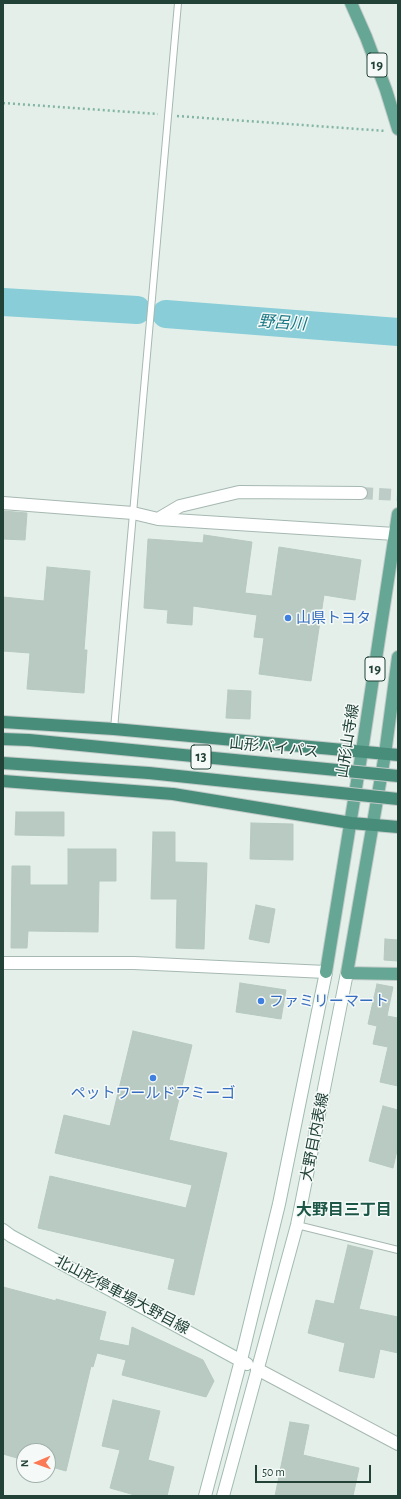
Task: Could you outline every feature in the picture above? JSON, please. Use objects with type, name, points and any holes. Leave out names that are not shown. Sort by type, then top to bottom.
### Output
[{"type":"highway","points":[[3,722],[114,729],[398,755]]},
{"type":"highway","name":"山形バイパス","points":[[3,739],[29,740],[398,776]]},
{"type":"highway","name":"13","points":[[3,763],[150,773],[398,799]]},
{"type":"highway","points":[[3,781],[174,794],[351,823],[398,827]]},
{"type":"main road","name":"19","points":[[351,3],[366,36],[386,90],[394,130]]},
{"type":"main road","points":[[158,518],[180,506],[239,492],[361,493]]},
{"type":"main road","points":[[3,503],[133,513],[158,518],[395,534]]},
{"type":"main road","name":"山形山寺線","points":[[326,972],[351,823],[398,514]]},
{"type":"main road","name":"19","points":[[347,973],[385,754],[398,657]]},
{"type":"main road","points":[[3,963],[134,963],[326,972]]},
{"type":"main road","name":"大野目内表線","points":[[241,1360],[279,1204],[326,972]]},
{"type":"main road","points":[[347,973],[398,974]]},
{"type":"main road","name":"大野目内表線","points":[[257,1369],[297,1225],[347,973]]},
{"type":"main road","name":"北山形停車場大野目線","points":[[3,1230],[11,1236],[398,1444]]},
{"type":"main road","points":[[205,1496],[241,1360]]},
{"type":"main road","points":[[223,1496],[257,1369]]},
{"type":"lane","points":[[114,729],[178,3]]},
{"type":"lane","points":[[297,1225],[398,1250]]},
{"type":"path","points":[[3,103],[394,130]]},
{"type":"building","points":[[3,511],[27,513],[25,540],[3,539]]},
{"type":"building","points":[[204,535],[252,542],[245,593],[272,596],[279,547],[361,560],[355,600],[324,595],[311,681],[259,674],[264,638],[254,637],[257,615],[193,606],[192,625],[167,623],[168,610],[144,608],[148,539],[203,543]]},
{"type":"building","points":[[47,567],[90,571],[84,650],[87,650],[84,693],[27,689],[30,653],[3,651],[3,597],[44,601]]},
{"type":"building","points":[[228,690],[251,691],[250,719],[226,718]]},
{"type":"building","points":[[16,812],[64,812],[64,836],[15,835]]},
{"type":"building","points":[[251,823],[293,824],[293,860],[250,859]]},
{"type":"building","points":[[153,832],[175,832],[175,862],[207,863],[204,949],[176,948],[177,899],[151,899]]},
{"type":"building","points":[[68,849],[116,849],[116,881],[99,881],[98,932],[28,931],[27,948],[11,948],[12,866],[30,866],[30,885],[68,885]]},
{"type":"building","points":[[256,905],[275,909],[269,943],[249,939]]},
{"type":"building","points":[[385,939],[398,940],[398,961],[384,960]]},
{"type":"building","name":"ファミリーマート","points":[[240,983],[286,990],[281,1019],[236,1012]]},
{"type":"building","points":[[377,984],[393,987],[387,1016],[398,1018],[398,1086],[380,1082],[388,1047],[373,1044],[377,1026],[368,1024]]},
{"type":"building","points":[[133,1031],[192,1045],[169,1140],[227,1153],[194,1295],[168,1289],[175,1259],[38,1228],[50,1176],[186,1208],[192,1185],[55,1153],[64,1115],[110,1126]]},
{"type":"building","points":[[383,1106],[398,1110],[398,1146],[393,1168],[369,1161]]},
{"type":"building","points":[[348,1245],[373,1251],[359,1309],[398,1317],[398,1353],[380,1349],[374,1378],[339,1371],[345,1343],[308,1333],[316,1300],[334,1304]]},
{"type":"building","points":[[3,1287],[106,1312],[99,1340],[129,1346],[132,1327],[203,1360],[214,1381],[206,1397],[122,1375],[126,1360],[97,1353],[93,1367],[91,1366],[66,1471],[56,1468],[56,1443],[16,1443],[16,1458],[3,1454]]},
{"type":"building","points":[[113,1400],[160,1411],[148,1460],[174,1467],[167,1496],[138,1496],[110,1488],[120,1450],[102,1446]]},
{"type":"building","points":[[290,1422],[309,1425],[303,1455],[359,1468],[353,1496],[275,1496]]},
{"type":"waterway","name":"野呂川","points":[[3,302],[137,310]]},
{"type":"waterway","name":"野呂川","points":[[166,314],[398,332]]},
{"type":"tunnel","points":[[361,493],[398,495]]},
{"type":"place","name":"山県トヨタ","points":[[288,618]]},
{"type":"place","name":"ファミリーマート","points":[[261,1001]]},
{"type":"place","name":"ペットワールドアミーゴ","points":[[153,1078]]},
{"type":"district","name":"大野目三丁目","points":[[344,1210]]}]
